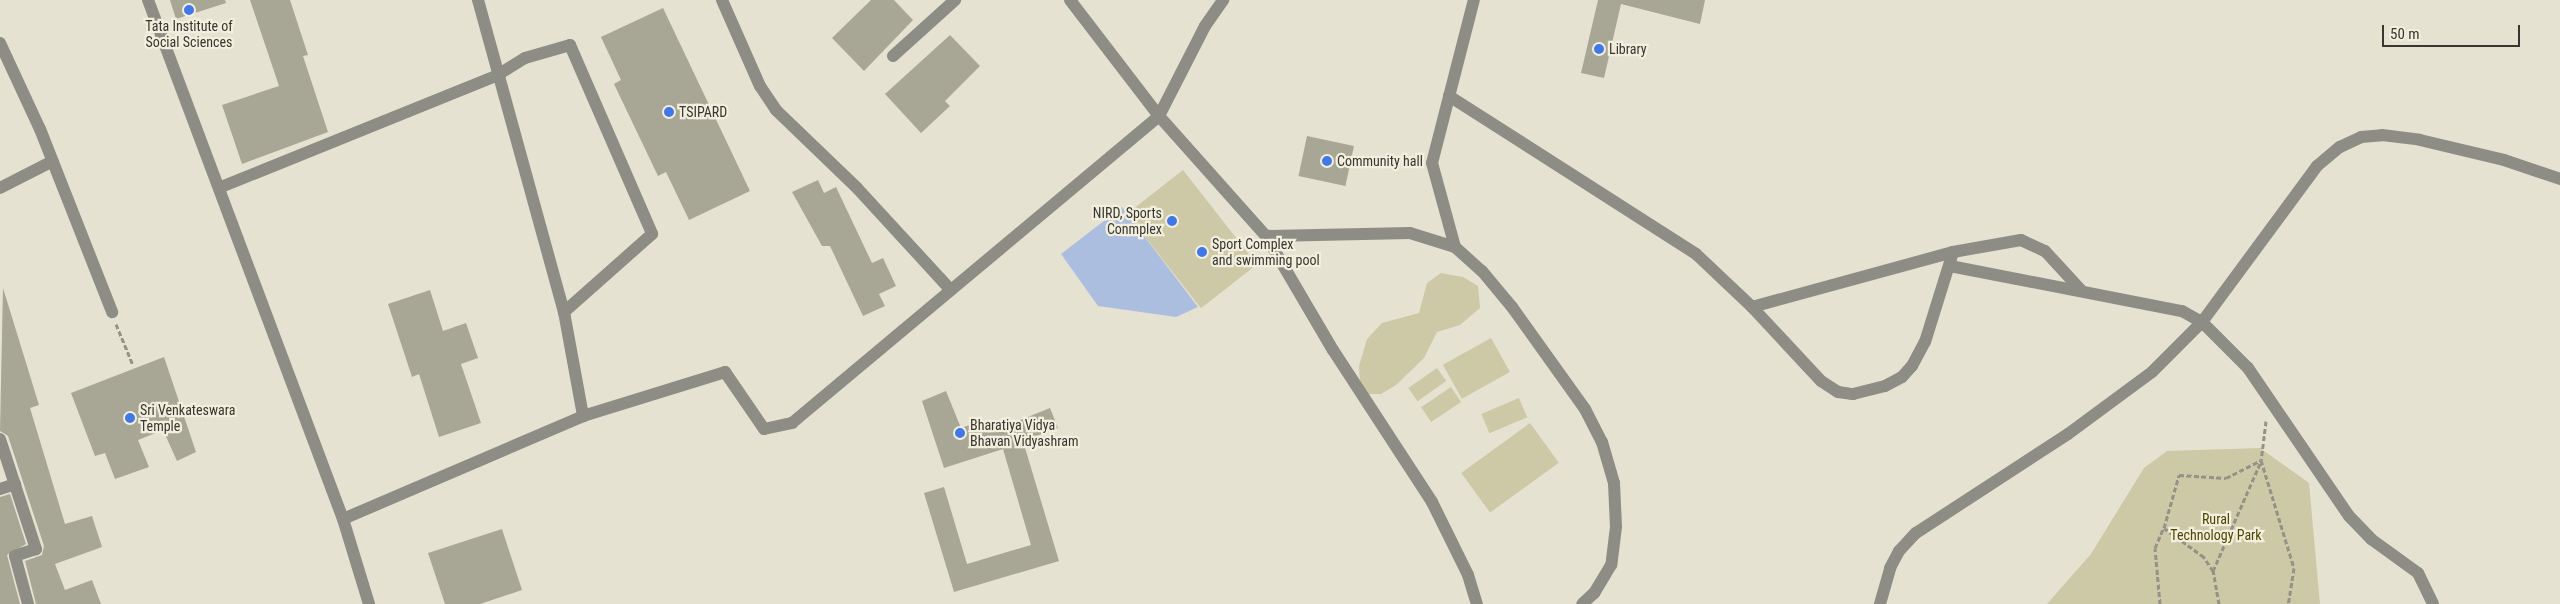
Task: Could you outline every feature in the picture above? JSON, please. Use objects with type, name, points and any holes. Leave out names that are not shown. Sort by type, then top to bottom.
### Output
[{"type":"street","points":[[148,0],[221,187],[343,518],[368,604]]},
{"type":"street","points":[[478,0],[496,76],[564,312],[583,416]]},
{"type":"street","points":[[722,0],[760,86],[776,110],[858,188],[950,289]]},
{"type":"street","points":[[1070,0],[1159,116],[1266,236],[1333,350],[1432,502],[1468,575],[1477,604]]},
{"type":"street","points":[[343,518],[583,416],[725,372],[764,429],[792,423],[1159,116],[1205,26],[1223,0]]},
{"type":"street","points":[[1474,0],[1432,163],[1455,247],[1512,307],[1585,409],[1602,442],[1614,483],[1616,527],[1611,564],[1594,593],[1582,604]]},
{"type":"street","points":[[893,56],[946,3]]},
{"type":"street","points":[[0,43],[53,161],[112,312]]},
{"type":"street","points":[[221,187],[496,76],[525,58],[570,45],[652,234],[564,312]]},
{"type":"street","points":[[1449,96],[1674,238],[1752,307],[1821,381],[1838,392],[1853,394],[1885,386],[1902,377],[1912,366],[1925,342],[1950,266],[1952,252]]},
{"type":"street","points":[[1880,604],[1896,556],[1916,533],[2113,403],[2152,372],[2202,322],[2317,166],[2340,147],[2361,137],[2420,140],[2504,160],[2560,179]]},
{"type":"street","points":[[0,188],[53,161]]},
{"type":"street","points":[[1266,236],[1410,233],[1455,247]]},
{"type":"street","points":[[1752,307],[1952,252],[1997,242],[2027,242],[2045,251],[2080,289]]},
{"type":"street","points":[[1950,266],[2080,289],[2182,312],[2202,322],[2228,344],[2269,398],[2349,516],[2371,539],[2418,573],[2433,604]]},
{"type":"street","points":[[0,439],[36,549],[15,556],[28,604]]},
{"type":"street","points":[[0,489],[15,484]]},
{"type":"path","points":[[112,312],[133,365]]},
{"type":"path","points":[[2213,571],[2261,460],[2269,398]]},
{"type":"path","points":[[2160,604],[2155,548],[2164,528],[2179,475],[2226,478],[2261,460]]},
{"type":"path","points":[[2261,460],[2294,568],[2288,604]]},
{"type":"path","points":[[2164,528],[2204,557],[2213,571],[2219,604]]},
{"type":"green space","name":"Sport Complex and swimming pool","points":[[1183,170],[1257,265],[1201,308],[1127,214]]},
{"type":"green space","points":[[1441,273],[1463,277],[1478,286],[1480,308],[1460,325],[1437,332],[1424,358],[1396,385],[1381,394],[1368,394],[1360,383],[1359,366],[1367,339],[1382,323],[1419,313],[1427,283]]},
{"type":"green space","points":[[1491,338],[1510,372],[1462,399],[1443,365]]},
{"type":"green space","points":[[1437,368],[1446,381],[1418,401],[1408,388]]},
{"type":"green space","points":[[1451,387],[1461,402],[1431,422],[1421,407]]},
{"type":"green space","points":[[1519,398],[1527,417],[1489,433],[1481,414]]},
{"type":"green space","points":[[1530,423],[1559,463],[1490,513],[1461,473]]},
{"type":"green space","name":"Rural Technology Park","points":[[2260,448],[2309,483],[2320,604],[2047,604],[2091,554],[2144,468],[2167,451]]},
{"type":"water","points":[[1122,207],[1198,307],[1176,317],[1098,306],[1061,254]]},
{"type":"building","name":"Tata Institute of Social Sciences","points":[[170,0],[225,0],[226,3],[176,19]]},
{"type":"building","points":[[250,0],[290,0],[308,55],[303,56],[328,132],[242,164],[222,105],[279,86]]},
{"type":"building","points":[[871,0],[894,0],[913,20],[864,71],[832,38]]},
{"type":"building","name":"Library","points":[[1598,0],[1705,0],[1700,24],[1621,4],[1604,78],[1581,73]]},
{"type":"building","points":[[663,8],[750,191],[689,220],[666,172],[658,176],[614,84],[621,80],[601,37]]},
{"type":"building","points":[[950,35],[980,66],[945,101],[950,106],[921,133],[885,94]]},
{"type":"building","name":"Community hall","points":[[1307,136],[1354,146],[1345,186],[1298,176]]},
{"type":"building","points":[[818,180],[824,193],[836,187],[872,263],[883,258],[896,286],[879,294],[885,306],[863,316],[830,246],[822,246],[792,192]]},
{"type":"building","points":[[3,288],[39,405],[30,408],[65,524],[92,516],[102,547],[55,564],[65,590],[92,580],[101,604],[36,604],[25,561],[42,555],[44,546],[8,436],[0,431]]},
{"type":"building","points":[[430,290],[443,331],[466,323],[478,358],[461,364],[481,423],[439,437],[419,374],[412,377],[388,304]]},
{"type":"building","points":[[164,357],[196,452],[177,461],[163,430],[138,440],[149,467],[115,479],[105,453],[95,456],[71,393]]},
{"type":"building","points":[[946,391],[961,428],[984,420],[988,433],[1050,408],[1058,428],[1023,441],[1059,561],[954,592],[924,493],[944,487],[967,564],[1031,545],[1003,449],[944,468],[922,401]]},
{"type":"building","points":[[10,494],[26,544],[7,555],[20,604],[0,604],[0,497]]},
{"type":"building","points":[[502,529],[522,590],[480,604],[445,604],[428,553]]},
{"type":"place","name":"Tata Institute of Social Sciences","points":[[189,10]]},
{"type":"place","name":"Library","points":[[1599,49]]},
{"type":"place","name":"TSIPARD","points":[[669,112]]},
{"type":"place","name":"Community hall","points":[[1327,161]]},
{"type":"place","name":"NIRD, Sports Conmplex","points":[[1172,221]]},
{"type":"place","name":"Sport Complex and swimming pool","points":[[1202,252]]},
{"type":"place","name":"Sri Venkateswara Temple","points":[[130,418]]},
{"type":"place","name":"Bharatiya Vidya Bhavan Vidyashram","points":[[960,433]]}]
